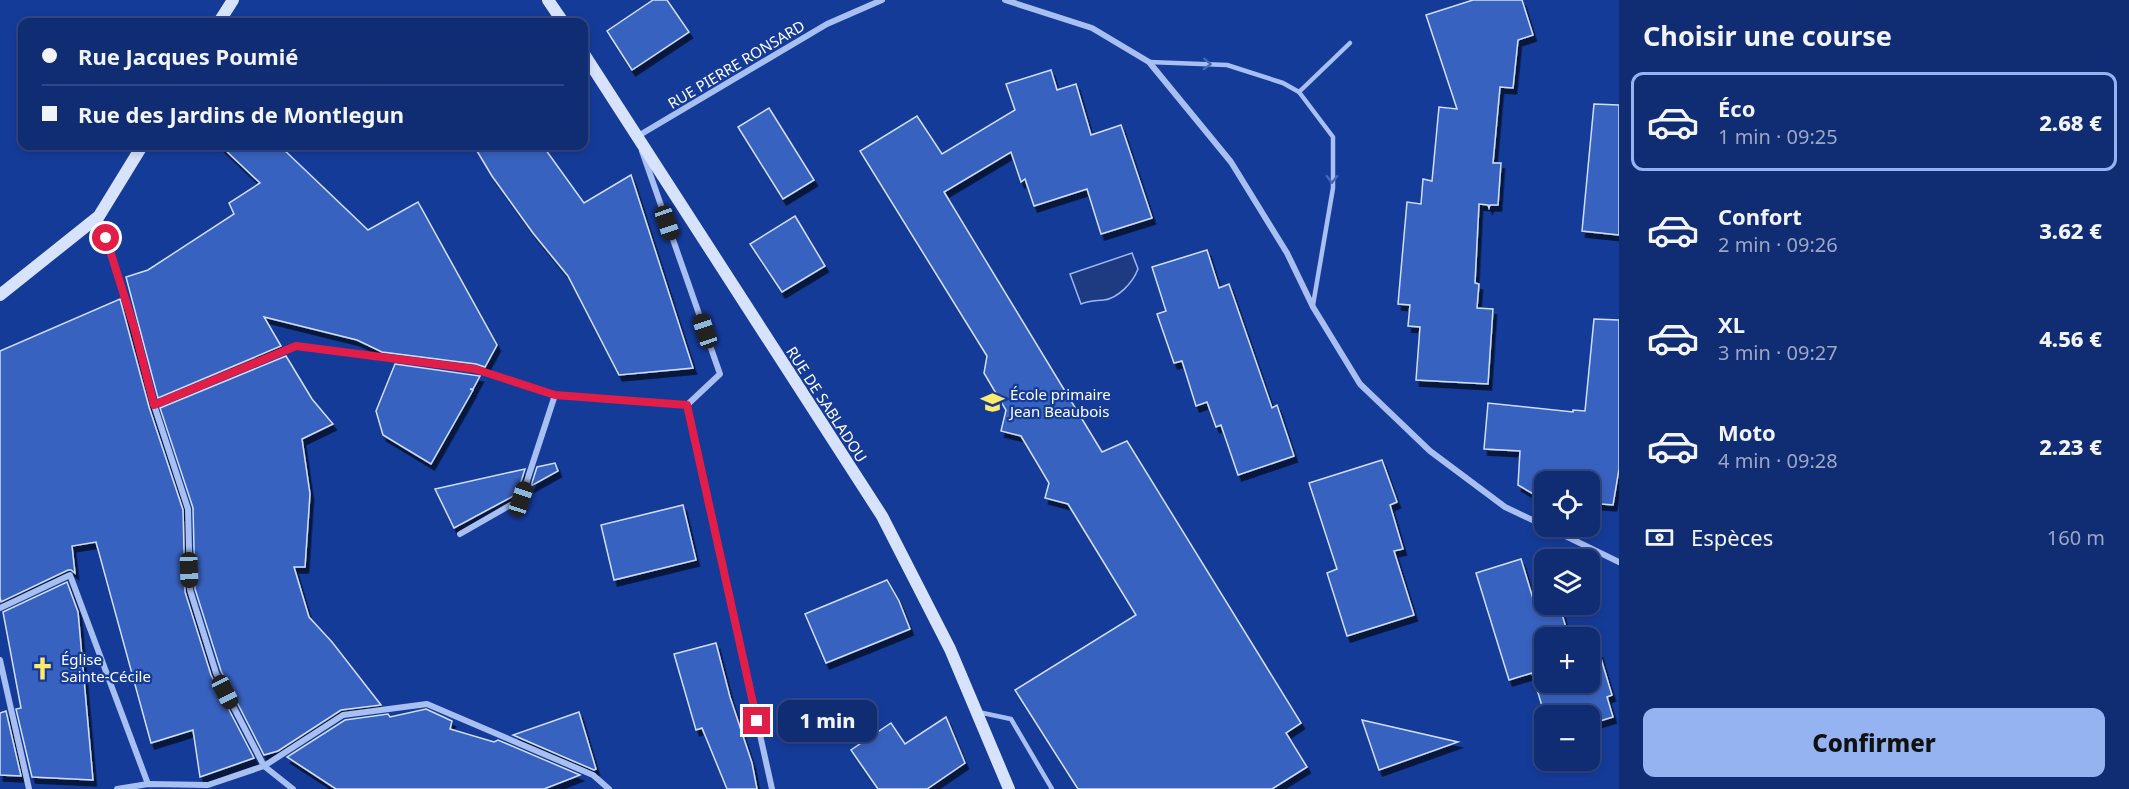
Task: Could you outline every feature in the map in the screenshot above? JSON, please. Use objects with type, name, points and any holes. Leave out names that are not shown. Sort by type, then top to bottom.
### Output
[{"type":"street","points":[[222,18],[233,0]]},
{"type":"street","points":[[548,0],[560,18]]},
{"type":"street","name":"RUE PIERRE RONSARD","points":[[637,137],[827,24],[882,0]]},
{"type":"street","points":[[1005,0],[1092,28],[1149,63],[1231,162],[1287,253],[1313,307],[1360,384],[1422,443],[1505,507],[1534,521]]},
{"type":"street","name":"RUE DE SABLADOU","points":[[588,60],[882,516],[950,649],[1009,789]]},
{"type":"street","points":[[154,405],[296,346],[475,369],[555,395],[687,405],[720,374],[637,137]]},
{"type":"street","points":[[0,295],[99,216],[140,150]]},
{"type":"street","points":[[99,216],[134,327],[154,405],[188,509],[190,590],[216,673],[264,766],[293,789]]},
{"type":"street","points":[[460,534],[521,499],[555,395]]},
{"type":"street","points":[[687,405],[772,789]]},
{"type":"street","points":[[1568,537],[1619,562]]},
{"type":"street","points":[[0,608],[70,575],[148,784]]},
{"type":"street","points":[[0,660],[29,789]]},
{"type":"street","points":[[117,789],[148,784],[208,785],[264,766],[343,715],[427,704],[593,775],[609,789]]},
{"type":"lane","points":[[1299,92],[1350,43]]},
{"type":"lane","points":[[1149,63],[1227,65],[1283,83],[1299,92],[1333,137],[1333,188],[1313,307]]},
{"type":"lane","points":[[976,712],[1011,719],[1052,789]]},
{"type":"water","points":[[1132,253],[1138,269],[1125,289],[1110,299],[1081,304],[1070,274]]},
{"type":"building","points":[[653,0],[667,0],[689,32],[632,70],[607,31]]},
{"type":"building","points":[[1473,0],[1522,0],[1533,35],[1518,40],[1513,88],[1500,87],[1493,163],[1501,163],[1498,205],[1490,205],[1489,208],[1488,205],[1479,204],[1475,283],[1479,284],[1477,308],[1493,309],[1488,384],[1416,380],[1420,327],[1408,326],[1410,305],[1398,304],[1407,202],[1421,204],[1423,179],[1432,181],[1439,107],[1457,109],[1426,15]]},
{"type":"building","points":[[1051,70],[1057,90],[1076,84],[1091,135],[1121,125],[1152,218],[1101,234],[1087,189],[1034,206],[1025,179],[1021,182],[1011,152],[944,192],[1102,452],[1127,441],[1301,723],[1286,733],[1307,767],[1272,789],[1078,789],[1015,690],[1136,615],[1068,504],[1045,498],[1049,483],[1021,436],[1001,431],[1006,410],[984,373],[987,356],[860,151],[917,116],[942,154],[1015,110],[1006,84]]},
{"type":"building","points":[[1594,104],[1619,105],[1619,235],[1582,231]]},
{"type":"building","points":[[769,108],[814,180],[783,199],[738,127]]},
{"type":"building","points":[[225,150],[284,150],[368,230],[418,202],[497,345],[485,367],[382,352],[357,340],[264,317],[281,346],[158,398],[126,277],[148,270],[234,214],[229,203],[260,183]]},
{"type":"building","points":[[476,150],[546,150],[584,203],[631,175],[693,368],[619,375],[568,276],[533,233]]},
{"type":"building","points":[[795,216],[825,266],[782,292],[750,244]]},
{"type":"building","points":[[1207,250],[1219,288],[1229,284],[1272,408],[1277,405],[1294,456],[1238,475],[1221,425],[1216,427],[1207,402],[1196,406],[1182,361],[1174,363],[1157,314],[1166,311],[1152,267]]},
{"type":"building","points":[[120,299],[149,407],[183,510],[185,592],[211,675],[254,758],[200,777],[193,730],[151,743],[96,542],[72,546],[75,573],[68,570],[1,602],[0,351]]},
{"type":"building","points":[[1594,319],[1619,320],[1619,469],[1613,505],[1600,504],[1600,471],[1534,471],[1534,494],[1518,485],[1520,451],[1484,449],[1488,403],[1573,412],[1573,410],[1585,411]]},
{"type":"building","points":[[286,356],[312,399],[333,424],[302,439],[310,494],[305,567],[294,567],[309,617],[332,642],[381,705],[341,710],[278,751],[264,755],[221,671],[195,589],[193,508],[160,408]]},
{"type":"building","points":[[395,364],[480,376],[473,389],[470,389],[473,390],[431,464],[383,435],[376,411]]},
{"type":"building","points":[[1382,460],[1397,502],[1390,505],[1403,549],[1394,551],[1414,615],[1347,636],[1327,573],[1337,569],[1309,483]]},
{"type":"building","points":[[555,463],[558,471],[531,486],[537,467]]},
{"type":"building","points":[[525,469],[517,494],[454,528],[435,489]]},
{"type":"building","points":[[683,505],[696,560],[614,580],[601,525]]},
{"type":"building","points":[[1521,559],[1534,602],[1534,615],[1562,615],[1566,627],[1534,627],[1534,680],[1532,673],[1509,680],[1476,573]]},
{"type":"building","points":[[887,580],[899,601],[910,629],[826,663],[805,614]]},
{"type":"building","name":"Église Sainte-Cécile","points":[[67,582],[78,612],[93,780],[32,777],[16,709],[21,708],[3,612]]},
{"type":"building","points":[[716,643],[730,697],[752,763],[757,789],[727,789],[702,728],[696,730],[674,654]]},
{"type":"building","points":[[1600,655],[1612,695],[1607,697],[1613,717],[1600,721],[1600,705],[1542,705],[1538,693],[1600,693]]},
{"type":"building","points":[[426,709],[452,721],[450,729],[494,742],[498,740],[580,775],[544,789],[336,789],[287,757],[345,720],[388,714],[390,717]]},
{"type":"building","points":[[6,711],[21,776],[0,775],[0,713]]},
{"type":"building","points":[[579,712],[596,769],[594,770],[513,735]]},
{"type":"building","points":[[946,717],[965,763],[927,789],[878,789],[851,750],[891,723],[905,744]]},
{"type":"building","points":[[1362,720],[1458,742],[1379,770]]},
{"type":"place","name":"École primaire Jean Beaubois","points":[[992,403]]},
{"type":"place","name":"Église Sainte-Cécile","points":[[43,668]]},
{"type":"route","points":[[106,238],[134,327],[154,405],[296,346],[475,369],[555,395],[687,405],[757,721]]}]
